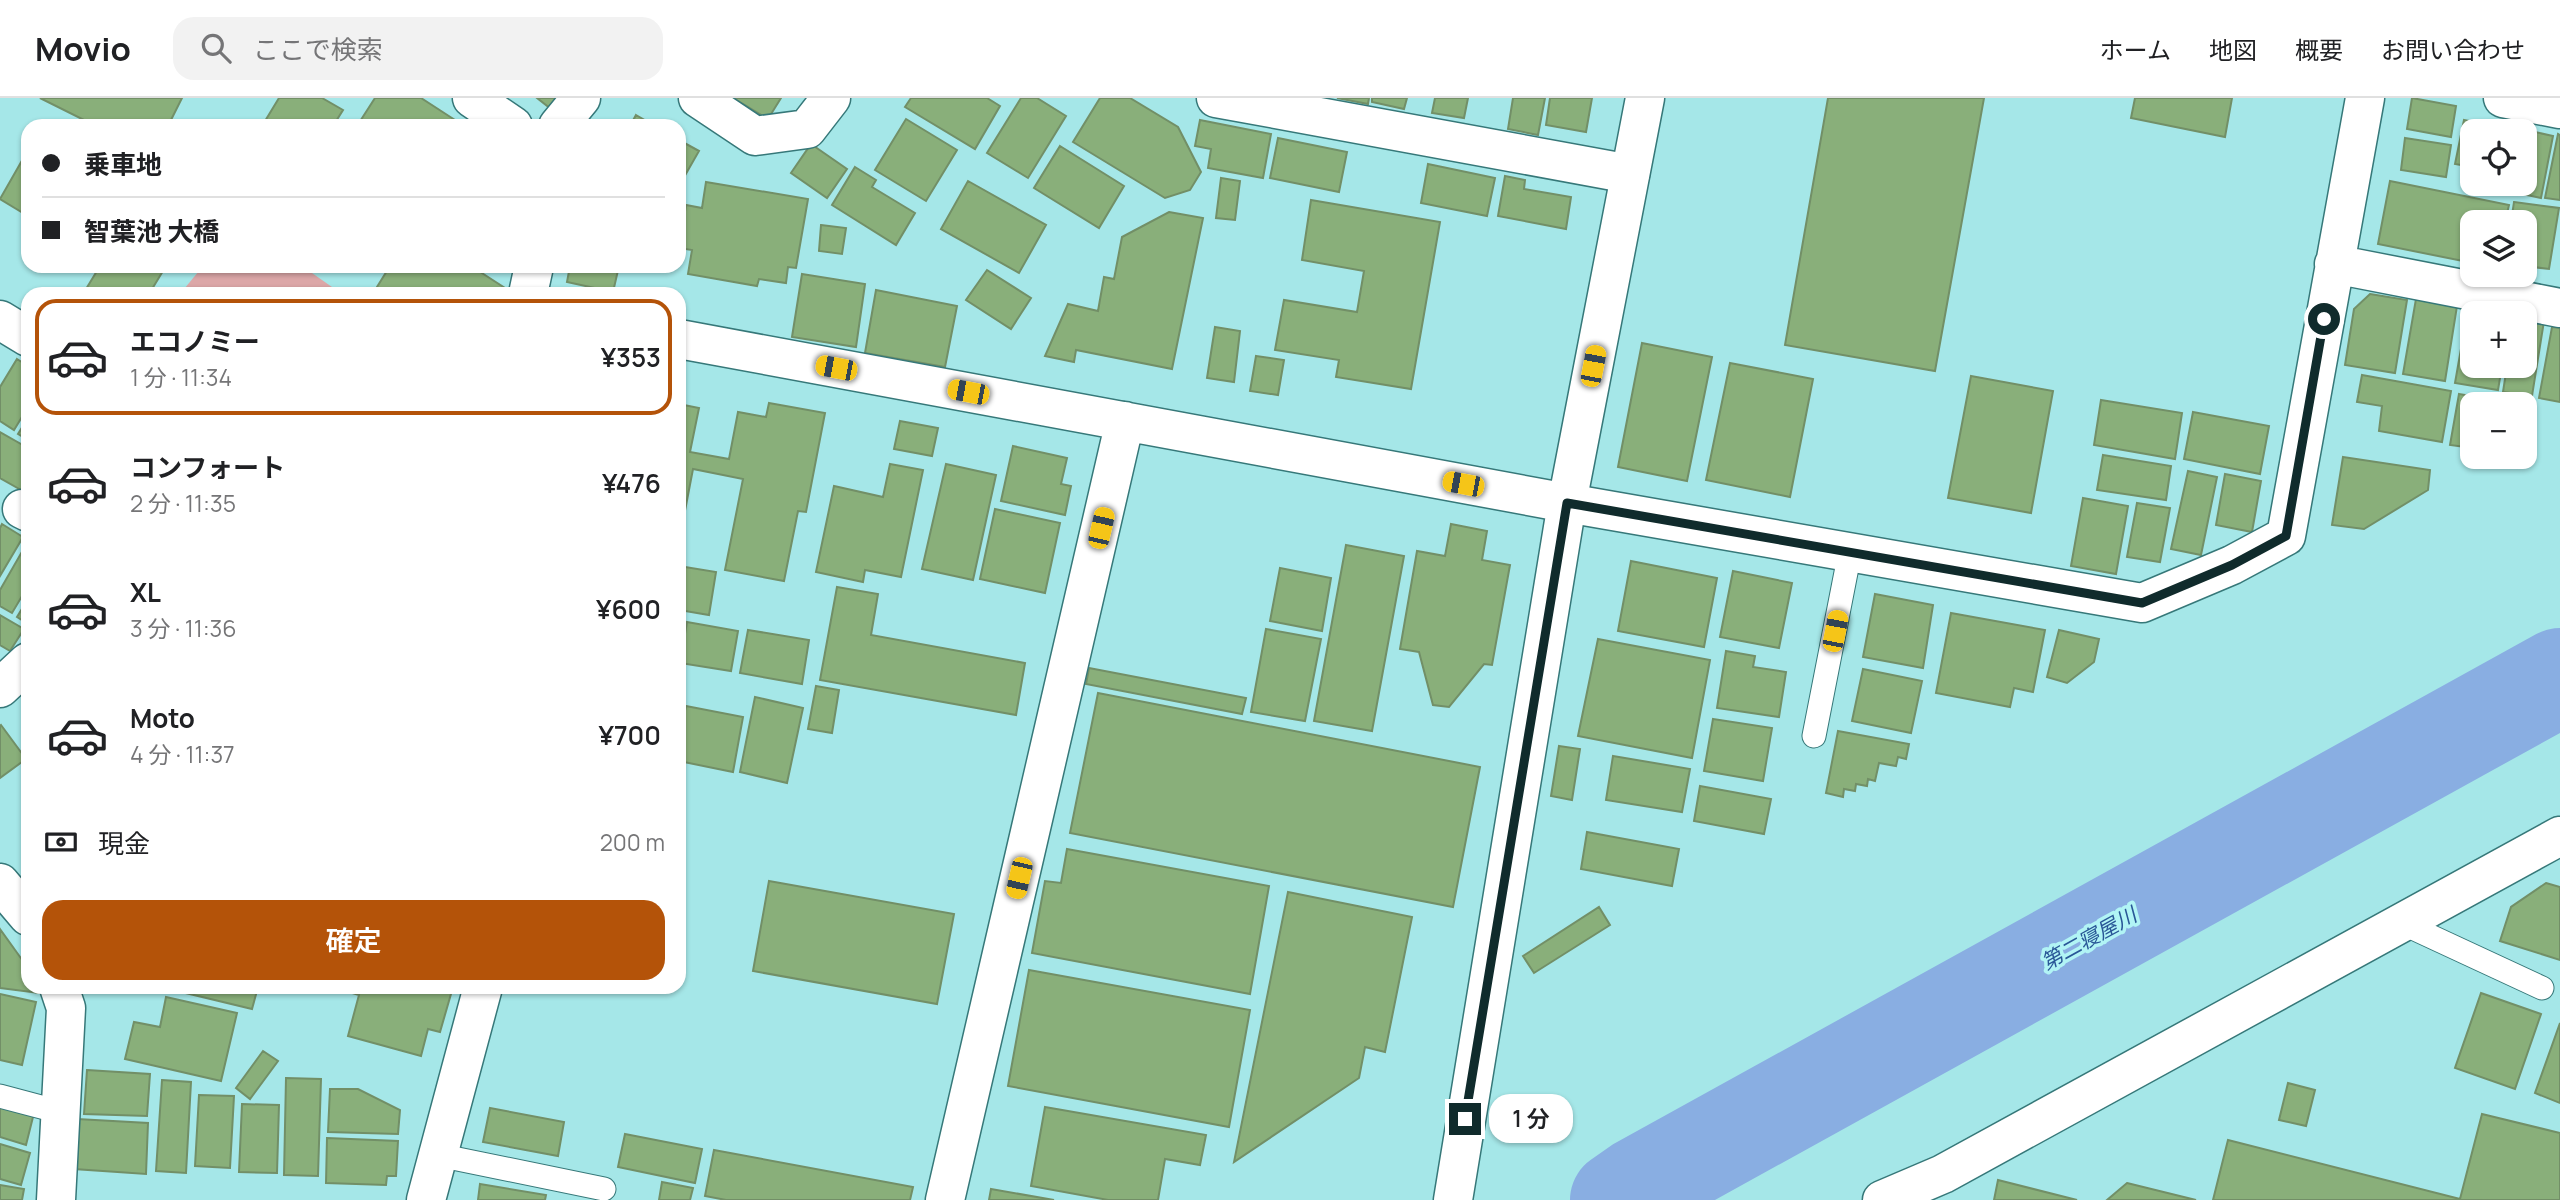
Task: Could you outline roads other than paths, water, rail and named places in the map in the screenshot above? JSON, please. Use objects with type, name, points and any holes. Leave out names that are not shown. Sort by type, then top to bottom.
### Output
[{"type":"street","points":[[472,98],[503,119]]},
{"type":"street","points":[[564,119],[581,98]]},
{"type":"street","points":[[698,98],[755,136],[807,129],[831,98]]},
{"type":"street","points":[[1216,98],[1630,174]]},
{"type":"street","points":[[1453,1200],[1567,503],[1645,98]]},
{"type":"street","points":[[686,340],[1567,503],[2142,603],[2232,565],[2286,536],[2365,98]]},
{"type":"street","points":[[2503,98],[2560,109]]},
{"type":"street","points":[[2334,264],[2560,308]]},
{"type":"street","points":[[0,320],[21,333]]},
{"type":"street","points":[[945,1200],[1125,421]]},
{"type":"street","points":[[0,688],[21,668]]},
{"type":"street","points":[[1882,1200],[1943,1174],[2560,836]]},
{"type":"street","points":[[0,883],[21,908]]},
{"type":"street","points":[[56,1200],[65,1008],[61,994]]},
{"type":"street","points":[[426,1200],[481,994]]},
{"type":"lane","points":[[1814,736],[1850,552]]},
{"type":"lane","points":[[2402,923],[2542,988]]},
{"type":"lane","points":[[0,1096],[60,1112]]},
{"type":"lane","points":[[438,1155],[604,1189]]},
{"type":"waterway","name":"第二寝屋川","points":[[1619,1200],[1639,1186],[2560,677]]}]
